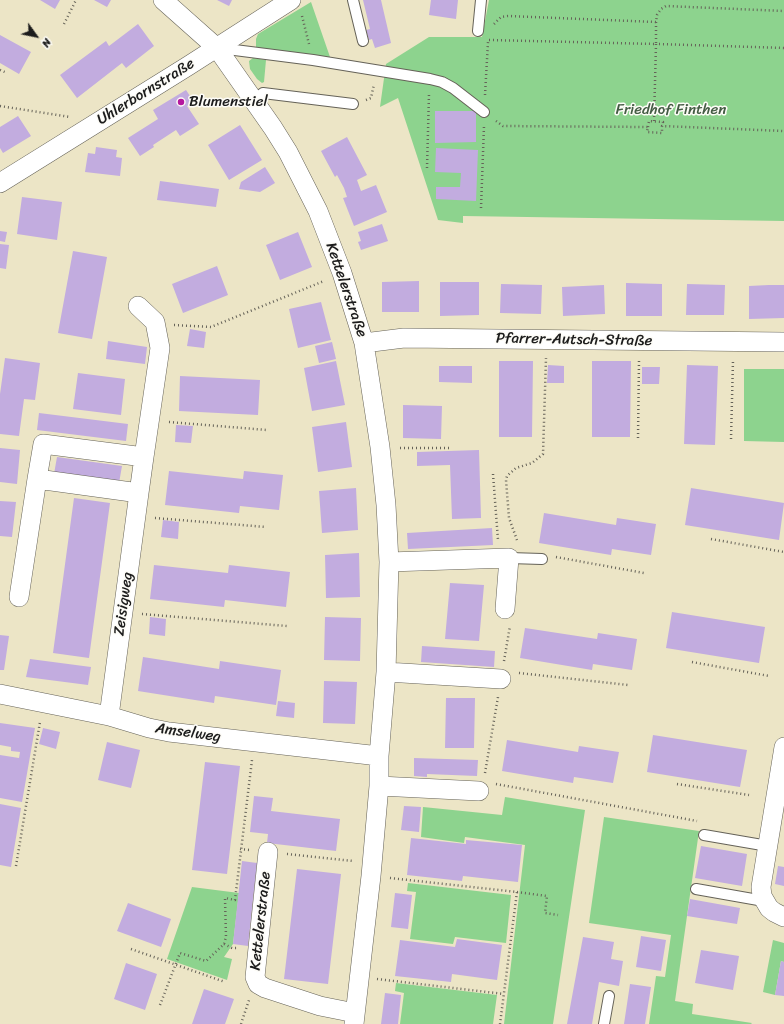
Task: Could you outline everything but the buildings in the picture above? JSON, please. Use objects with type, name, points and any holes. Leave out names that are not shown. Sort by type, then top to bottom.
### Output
[{"type":"street","name":"Kettelerstraße","points":[[163,0],[217,48],[254,100],[288,152],[318,211],[342,273],[364,343],[381,455],[386,505],[389,562],[386,672],[379,756],[379,786],[371,876],[355,1019],[265,988],[258,984],[254,977],[268,852]]},
{"type":"street","name":"Uhlerbornstraße","points":[[0,183],[217,48],[296,6]]},
{"type":"street","name":"Zeisigweg","points":[[109,716],[160,348],[155,322],[138,306]]},
{"type":"street","name":"Pfarrer-Autsch-Straße","points":[[364,343],[404,338],[784,342]]},
{"type":"street","points":[[19,597],[42,444],[144,457]]},
{"type":"street","points":[[37,479],[139,493]]},
{"type":"street","points":[[389,562],[507,558],[505,609]]},
{"type":"street","points":[[386,672],[510,676]]},
{"type":"street","name":"Amselweg","points":[[0,694],[109,716],[149,728],[169,732],[379,756]]},
{"type":"street","points":[[784,747],[761,888],[764,901],[769,908],[784,917]]},
{"type":"street","points":[[379,786],[479,791]]},
{"type":"lane","points":[[353,0],[363,41]]},
{"type":"lane","points":[[478,31],[481,0]]},
{"type":"lane","points":[[217,48],[313,60],[430,79],[442,82],[453,88],[484,112]]},
{"type":"lane","points":[[254,100],[263,93],[353,104]]},
{"type":"lane","points":[[507,558],[542,559]]},
{"type":"lane","points":[[704,835],[768,846]]},
{"type":"lane","points":[[696,889],[764,901]]},
{"type":"lane","points":[[604,1024],[609,996]]},
{"type":"path","points":[[64,24],[76,0]]},
{"type":"path","points":[[296,6],[313,60]]},
{"type":"path","points":[[654,121],[656,22],[657,15],[661,9],[666,6],[784,11]]},
{"type":"path","points":[[491,28],[501,18],[508,16],[656,22]]},
{"type":"path","points":[[481,208],[484,112],[489,36]]},
{"type":"path","points":[[488,40],[784,48]]},
{"type":"path","points":[[0,70],[7,73]]},
{"type":"path","points":[[353,104],[371,98],[376,70]]},
{"type":"path","points":[[427,168],[430,79]]},
{"type":"path","points":[[0,106],[73,118]]},
{"type":"path","points":[[484,112],[503,126],[648,126]]},
{"type":"path","points":[[648,120],[654,121],[663,122],[662,133],[647,132],[648,120]]},
{"type":"path","points":[[662,126],[784,131]]},
{"type":"path","points":[[174,325],[210,327],[324,281]]},
{"type":"path","points":[[507,558],[517,540],[509,518],[507,476],[516,468],[532,463],[543,454],[546,351]]},
{"type":"path","points":[[731,439],[733,352]]},
{"type":"path","points":[[638,438],[639,359]]},
{"type":"path","points":[[168,422],[267,430]]},
{"type":"path","points":[[399,448],[451,448]]},
{"type":"path","points":[[493,474],[507,558]]},
{"type":"path","points":[[154,518],[266,527]]},
{"type":"path","points":[[711,539],[784,552]]},
{"type":"path","points":[[542,559],[544,555],[644,573]]},
{"type":"path","points":[[141,614],[287,626]]},
{"type":"path","points":[[692,662],[769,676]]},
{"type":"path","points":[[510,676],[628,685]]},
{"type":"path","points":[[16,866],[40,719]]},
{"type":"path","points":[[160,1005],[180,952],[206,961],[224,944],[226,937],[225,898],[235,900],[252,759]]},
{"type":"path","points":[[677,784],[749,795]]},
{"type":"path","points":[[522,789],[697,821]]},
{"type":"path","name":"Kettelerstraße","points":[[240,849],[360,862]]},
{"type":"path","points":[[397,879],[547,896],[545,913],[558,915]]},
{"type":"path","points":[[500,1024],[516,892]]},
{"type":"path","points":[[131,949],[225,982]]},
{"type":"path","points":[[384,979],[504,994]]},
{"type":"path","points":[[241,1024],[250,998]]},
{"type":"green space","name":"Friedhof Finthen","points":[[489,0],[784,0],[784,221],[463,216],[463,223],[438,220],[398,98],[380,107],[386,64],[429,37],[482,37]]},
{"type":"green space","points":[[311,2],[330,57],[256,48],[256,39],[258,34]]},
{"type":"green space","points":[[253,58],[266,60],[264,82],[262,83],[250,69],[249,61]]},
{"type":"green space","points":[[744,369],[784,369],[784,442],[744,441]]},
{"type":"green space","points":[[505,797],[585,810],[553,1024],[504,1024],[525,845],[465,837],[464,843],[421,837],[423,807],[502,815]]},
{"type":"green space","points":[[604,817],[699,831],[675,1001],[693,1004],[692,1014],[752,1023],[751,1024],[649,1024],[656,976],[665,977],[671,935],[589,923]]},
{"type":"green space","points":[[408,883],[511,895],[506,943],[455,937],[453,944],[410,939],[416,892],[407,891]]},
{"type":"green space","points":[[192,887],[239,893],[233,944],[224,957],[232,959],[227,980],[167,959]]},
{"type":"green space","points":[[773,940],[784,943],[784,962],[781,961],[775,995],[763,992]]},
{"type":"green space","points":[[396,983],[497,995],[493,1024],[400,1024],[404,993],[395,991]]},
{"type":"place","name":"Blumenstiel","points":[[181,102]]}]
